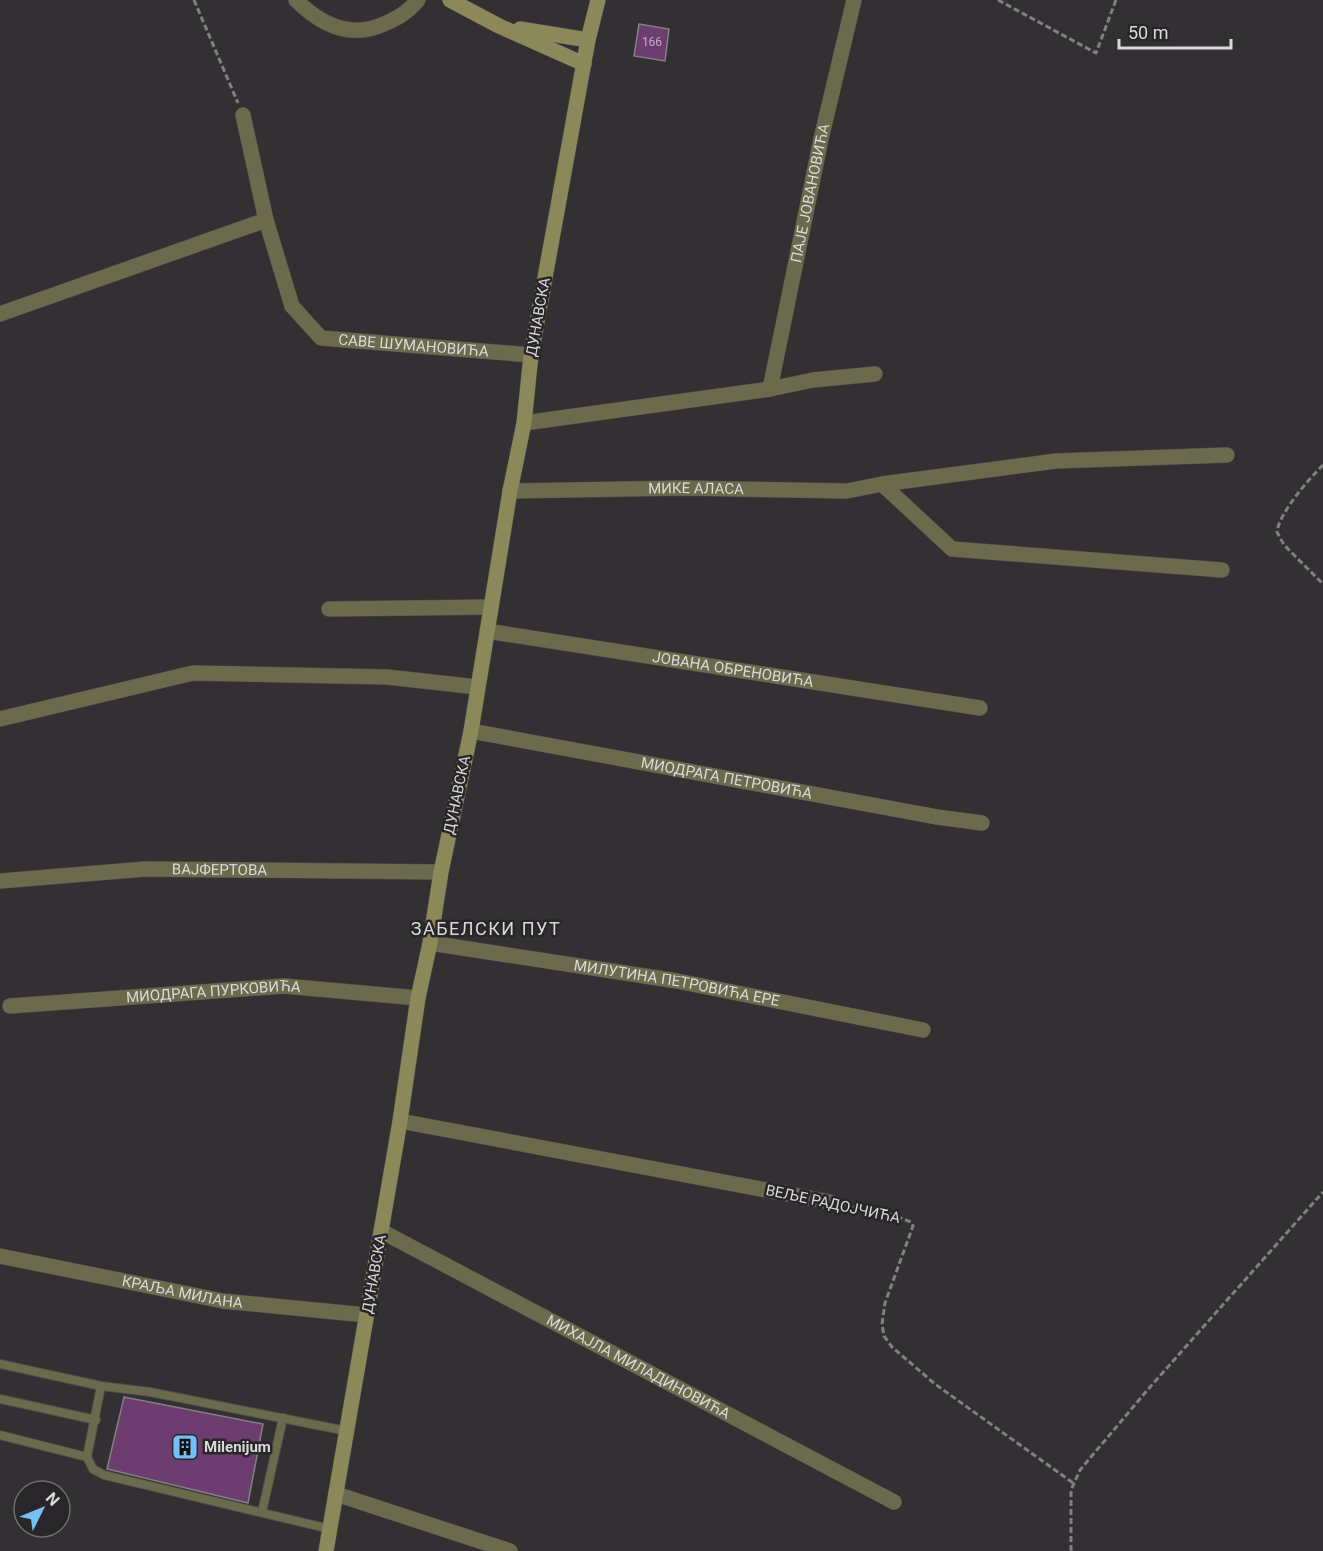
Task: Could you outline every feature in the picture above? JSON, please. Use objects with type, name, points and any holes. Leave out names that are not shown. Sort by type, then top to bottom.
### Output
[{"type":"street","points":[[297,0],[315,17],[326,23],[356,32],[372,29],[392,21],[411,9],[418,0]]},
{"type":"street","points":[[450,0],[499,26],[584,64]]},
{"type":"street","name":"ДУНАВСКА","points":[[326,1551],[400,1121],[418,998],[430,943],[441,872],[471,731],[510,491],[524,423],[531,355],[588,40],[598,0]]},
{"type":"street","name":"ПАЈЕ ЈОВАНОВИЋА","points":[[770,389],[821,140],[854,0]]},
{"type":"street","points":[[499,26],[588,40]]},
{"type":"street","name":"САВЕ ШУМАНОВИЋА","points":[[243,115],[266,220],[292,306],[321,338],[531,355]]},
{"type":"street","points":[[0,314],[266,220]]},
{"type":"street","points":[[524,423],[770,389],[813,380],[875,374]]},
{"type":"street","name":"МИКЕ АЛАСА","points":[[510,491],[684,488],[847,491],[882,484],[1056,461],[1227,455]]},
{"type":"street","points":[[882,484],[952,549],[1222,570]]},
{"type":"street","points":[[329,609],[491,607]]},
{"type":"street","name":"ЈОВАНА ОБРЕНОВИЋА","points":[[487,631],[980,708]]},
{"type":"street","points":[[0,718],[193,673],[387,677],[477,687]]},
{"type":"street","name":"МИОДРАГА ПЕТРОВИЋА","points":[[471,731],[936,817],[982,823]]},
{"type":"street","name":"ВАЈФЕРТОВА","points":[[0,881],[145,869],[441,872]]},
{"type":"street","name":"МИЛУТИНА ПЕТРОВИЋА ЕРЕ","points":[[430,943],[676,981],[923,1029]]},
{"type":"street","name":"МИОДРАГА ПУРКОВИЋА","points":[[10,1006],[284,986],[418,998]]},
{"type":"street","name":"ВЕЉЕ РАДОЈЧИЋА","points":[[400,1121],[830,1202]]},
{"type":"street","name":"МИХАЈЛА МИЛАДИНОВИЋА","points":[[381,1231],[894,1503]]},
{"type":"street","name":"КРАЉА МИЛАНА","points":[[0,1256],[223,1301],[366,1316]]},
{"type":"street","points":[[336,1494],[510,1551]]},
{"type":"lane","points":[[0,1364],[101,1386],[150,1392],[347,1431]]},
{"type":"lane","points":[[101,1386],[87,1456],[93,1468],[104,1475],[330,1529]]},
{"type":"lane","points":[[0,1398],[96,1420]]},
{"type":"lane","points":[[262,1512],[283,1418]]},
{"type":"lane","points":[[0,1435],[87,1456]]},
{"type":"path","points":[[194,0],[243,115]]},
{"type":"path","points":[[998,0],[1096,53],[1116,0]]},
{"type":"path","points":[[1323,465],[1280,520],[1277,532],[1284,545],[1323,584]]},
{"type":"path","points":[[1071,1551],[1071,1490],[1080,1470],[1150,1387],[1323,1192]]},
{"type":"path","name":"ВЕЉЕ РАДОЈЧИЋА","points":[[830,1202],[887,1213],[911,1222],[913,1226],[911,1236],[885,1303],[882,1324],[884,1336],[892,1347],[934,1384],[1073,1483]]},
{"type":"building","points":[[639,24],[669,29],[665,61],[634,56]]},
{"type":"building","name":"Milenijum","points":[[124,1397],[263,1424],[248,1503],[107,1469]]},
{"type":"place","name":"Milenijum","points":[[185,1447]]},
{"type":"district","name":"ЗАБЕЛСКИ ПУТ","points":[[486,929]]}]
